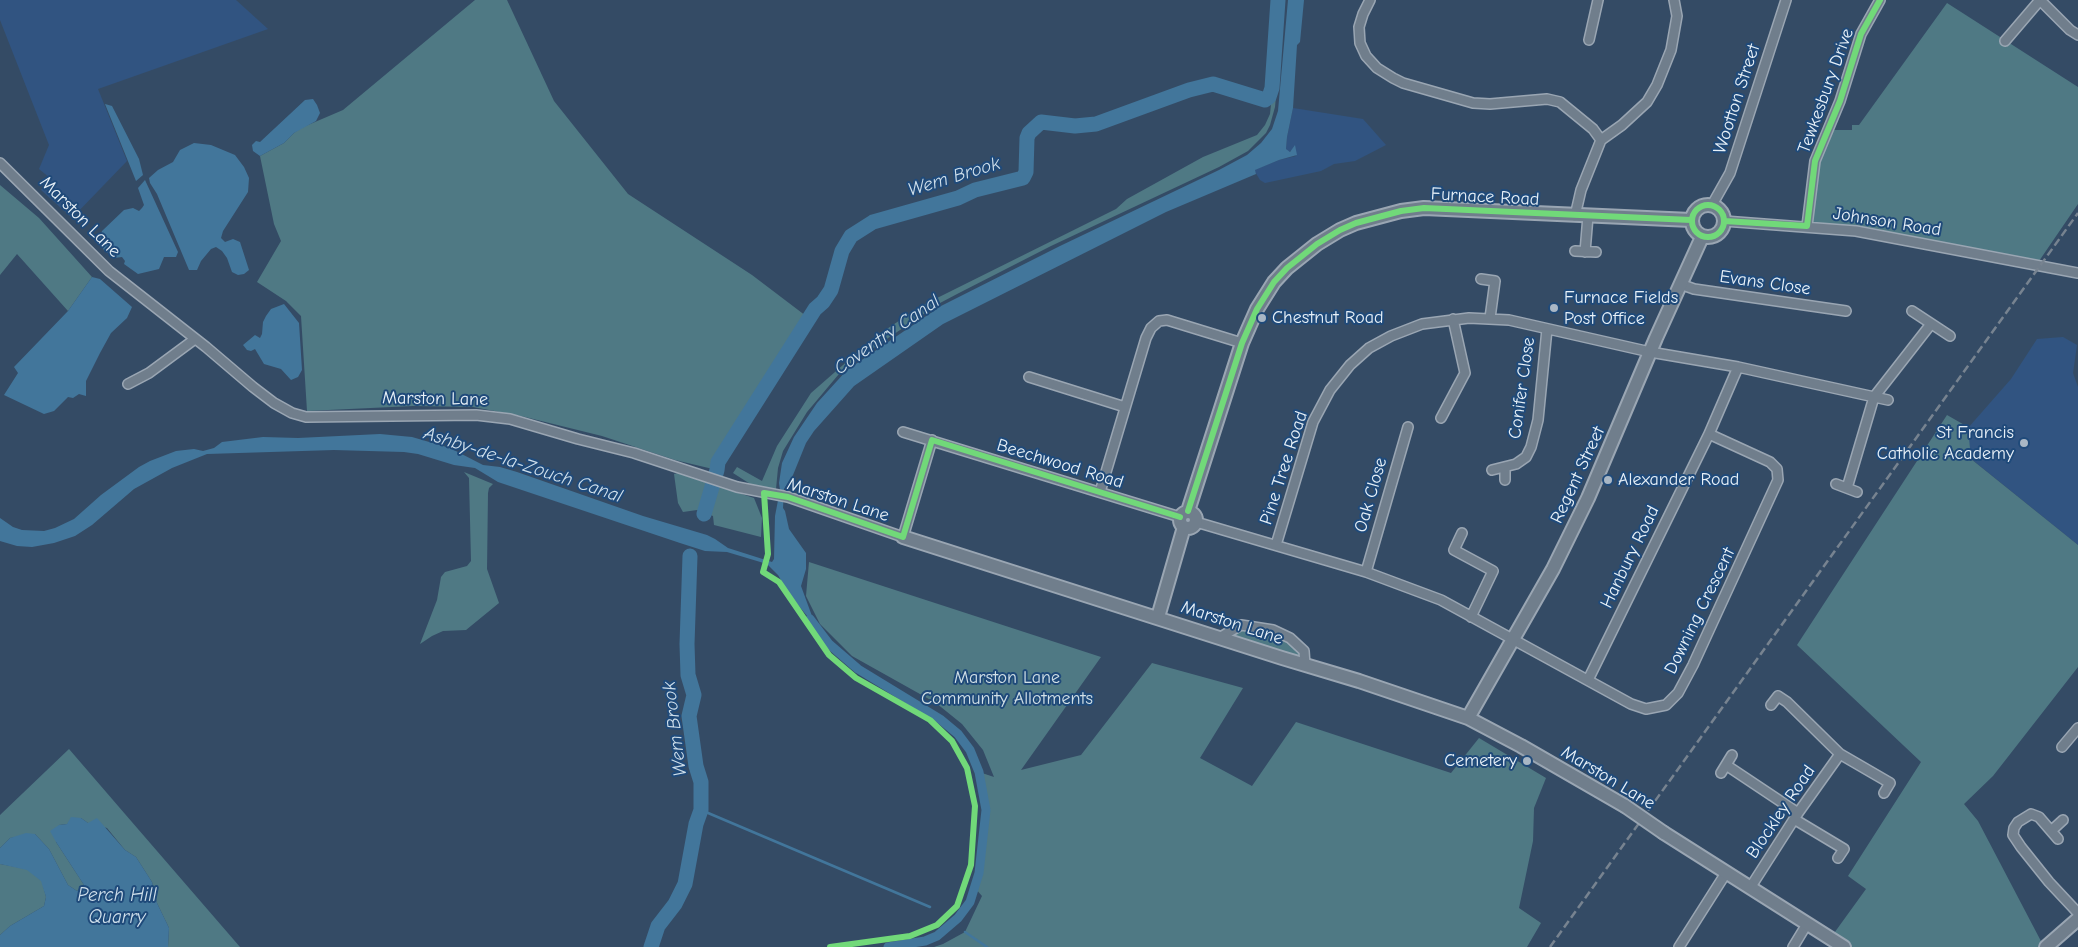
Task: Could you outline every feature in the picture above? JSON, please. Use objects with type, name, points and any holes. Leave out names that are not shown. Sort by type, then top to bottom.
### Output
[{"type":"street","points":[[1370,0],[1363,14],[1359,36],[1366,56],[1376,68],[1403,83],[1473,103],[1490,104],[1547,99],[1560,102],[1593,129],[1600,140]]},
{"type":"street","points":[[1588,40],[1598,0]]},
{"type":"street","points":[[1585,252],[1581,190],[1600,140],[1647,102],[1657,84],[1671,50],[1677,16],[1674,0]]},
{"type":"street","name":"Wootton Street","points":[[1712,205],[1730,173],[1786,0]]},
{"type":"street","name":"Tewkesbury Drive","points":[[1807,226],[1815,161],[1840,101],[1861,34],[1880,0]]},
{"type":"street","points":[[2006,41],[2040,0],[2070,30],[2078,35]]},
{"type":"street","name":"Marston Lane","points":[[0,163],[109,271],[274,403],[292,413],[306,417],[476,415],[510,419],[634,453],[720,481],[788,497],[903,536],[1468,718],[1625,806],[1726,873],[1844,947]]},
{"type":"street","points":[[1712,205],[1721,211],[1724,221],[1719,233],[1711,238],[1702,237],[1695,232],[1691,220],[1698,208],[1712,205]]},
{"type":"street","name":"Furnace Road","points":[[1158,617],[1242,343],[1257,309],[1274,282],[1287,268],[1317,244],[1356,223],[1401,211],[1424,208],[1691,220]]},
{"type":"street","name":"Johnson Road","points":[[1724,221],[1856,231],[2078,273]]},
{"type":"street","name":"Regent Street","points":[[1468,718],[1553,569],[1588,498],[1650,352],[1702,237]]},
{"type":"street","points":[[1575,251],[1596,252]]},
{"type":"street","points":[[1481,279],[1495,281],[1490,318]]},
{"type":"street","name":"Evans Close","points":[[1680,284],[1694,289],[1846,311]]},
{"type":"street","points":[[1912,312],[1950,336]]},
{"type":"street","name":"Pine Tree Road","points":[[1276,545],[1313,422],[1339,378],[1369,348],[1391,336],[1422,324],[1453,319],[1490,318],[1509,320],[1650,352]]},
{"type":"street","points":[[1441,418],[1465,372],[1453,319]]},
{"type":"street","points":[[1100,492],[1146,338],[1151,328],[1159,321],[1167,320],[1242,343]]},
{"type":"street","points":[[1848,488],[1874,398],[1931,324]]},
{"type":"street","name":"Conifer Close","points":[[1492,470],[1516,464],[1526,456],[1531,447],[1538,420],[1547,329]]},
{"type":"street","points":[[128,384],[149,373],[195,339]]},
{"type":"street","points":[[1650,352],[1738,367],[1888,400]]},
{"type":"street","name":"Hanbury Road","points":[[1588,680],[1709,434],[1738,367]]},
{"type":"street","points":[[1029,377],[1125,407]]},
{"type":"street","name":"Oak Close","points":[[1366,572],[1408,427]]},
{"type":"street","name":"Beechwood Road","points":[[903,432],[1366,572],[1441,600],[1514,640]]},
{"type":"street","name":"Downing Crescent","points":[[1514,640],[1631,704],[1646,709],[1666,705],[1678,693],[1694,665],[1778,480],[1777,469],[1770,462],[1709,434]]},
{"type":"street","points":[[903,536],[932,440]]},
{"type":"street","points":[[1504,480],[1505,467]]},
{"type":"street","points":[[1836,484],[1857,492]]},
{"type":"street","points":[[1462,533],[1454,550],[1493,571],[1471,617]]},
{"type":"street","name":"Marston Lane","points":[[1219,638],[1241,624],[1273,630],[1290,638],[1304,651],[1305,665]]},
{"type":"street","points":[[1771,705],[1778,696],[1787,702],[1840,754],[1890,783],[1884,793]]},
{"type":"street","points":[[2062,747],[2078,728]]},
{"type":"street","name":"Blockley Road","points":[[1750,888],[1796,816],[1840,754]]},
{"type":"street","points":[[1732,755],[1723,769],[1844,849],[1838,858]]},
{"type":"street","points":[[2046,947],[2077,919],[2013,835],[2014,828],[2018,822],[2031,814],[2039,817],[2058,839]]},
{"type":"street","points":[[2051,830],[2063,820]]},
{"type":"street","points":[[1679,947],[1726,873]]},
{"type":"street","points":[[1793,947],[1807,924]]},
{"type":"shaded area","points":[[0,0],[236,0],[268,29],[98,89],[127,161],[72,218],[41,190],[50,178],[39,169],[49,145],[0,20]]},
{"type":"shaded area","points":[[1293,108],[1363,119],[1386,145],[1355,161],[1334,164],[1321,171],[1265,183],[1260,180],[1254,170],[1279,160],[1296,156],[1292,150],[1289,152],[1286,149]]},
{"type":"shaded area","name":"St Francis Catholic Academy","points":[[2063,337],[2077,345],[2073,373],[2078,387],[2078,545],[1970,458],[1968,428],[2011,379],[2037,339]]},
{"type":"green space","points":[[475,0],[507,0],[554,101],[628,194],[752,275],[810,319],[727,445],[718,462],[717,470],[675,460],[602,436],[521,416],[473,407],[413,406],[307,411],[301,316],[286,301],[257,282],[281,241],[274,224],[260,156],[284,143],[301,128],[343,110]]},
{"type":"green space","points":[[1282,0],[1285,0],[1275,107],[1266,133],[1248,151],[1219,167],[1051,246],[940,303],[844,368],[807,412],[783,451],[778,468],[776,489],[772,492],[755,487],[733,473],[737,467],[762,481],[777,446],[811,393],[875,337],[921,306],[1116,209],[1127,199],[1203,157],[1257,135],[1265,125],[1270,114]]},
{"type":"green space","points":[[1947,3],[2078,87],[2078,204],[2037,264],[1809,224],[1817,162],[1831,130],[1852,130],[1852,125],[1859,125]]},
{"type":"green space","points":[[0,185],[39,218],[92,277],[68,311],[17,254],[0,275]]},
{"type":"green space","points":[[1947,415],[1968,427],[1971,459],[2078,545],[2078,667],[1993,776],[1964,804],[1978,821],[2043,945],[2040,947],[1847,947],[1832,936],[1866,889],[1848,876],[1921,762],[1797,645]]},
{"type":"green space","points":[[464,472],[493,484],[489,488],[488,493],[487,569],[499,603],[466,630],[443,631],[420,644],[437,600],[441,577],[445,572],[467,566],[471,561],[469,478]]},
{"type":"green space","points":[[678,473],[754,498],[762,518],[761,537],[714,525],[713,516],[697,510],[683,512],[678,503],[674,474]]},
{"type":"green space","name":"Marston Lane Community Allotments","points":[[809,562],[1101,657],[1021,770],[1081,755],[1152,663],[1243,688],[1200,758],[1252,786],[1296,722],[1451,773],[1479,738],[1546,778],[1534,808],[1533,841],[1519,908],[1541,923],[1527,947],[934,947],[965,932],[982,896],[975,888],[986,810],[979,772],[994,777],[983,750],[962,724],[936,703],[852,656],[820,624],[806,596]]},
{"type":"green space","points":[[1236,630],[1260,632],[1288,642],[1301,652],[1300,660],[1227,637]]},
{"type":"green space","points":[[69,749],[240,947],[168,947],[169,928],[157,903],[152,882],[136,857],[125,850],[107,828],[88,823],[81,818],[59,825],[56,842],[84,885],[77,891],[68,885],[49,849],[35,834],[10,838],[0,848],[0,815]]},
{"type":"green space","points":[[0,864],[27,869],[42,881],[46,897],[44,906],[10,926],[0,935]]},
{"type":"water","points":[[1288,0],[1304,0],[1300,42],[1297,45],[1293,108],[1286,149],[1290,152],[1295,145],[1297,155],[1255,170],[1256,174],[1166,212],[943,324],[854,386],[814,431],[806,443],[793,475],[784,489],[783,508],[789,529],[806,553],[806,569],[801,586],[816,627],[790,595],[778,575],[767,564],[727,552],[705,551],[498,482],[475,468],[454,465],[418,454],[404,452],[334,450],[207,454],[172,468],[134,489],[92,525],[75,536],[54,543],[32,547],[17,546],[0,541],[0,518],[13,527],[22,530],[44,531],[55,528],[74,519],[101,495],[139,467],[176,451],[194,449],[203,451],[214,448],[222,442],[263,437],[298,438],[380,434],[412,437],[450,448],[483,465],[517,472],[643,516],[707,535],[728,548],[772,562],[774,559],[775,516],[780,490],[779,483],[782,463],[794,437],[817,403],[847,370],[941,306],[1060,246],[1219,170],[1247,155],[1261,143],[1272,129],[1278,111]]},
{"type":"water","points":[[313,99],[320,113],[316,121],[294,133],[284,143],[260,156],[253,151],[252,145],[256,141],[260,142],[305,100]]},
{"type":"water","points":[[105,104],[112,106],[139,159],[143,175],[136,181]]},
{"type":"water","points":[[194,143],[211,145],[235,155],[249,178],[248,192],[223,231],[221,238],[225,242],[233,239],[240,242],[249,270],[244,274],[238,275],[232,272],[227,258],[216,247],[211,249],[201,261],[197,270],[189,270],[157,194],[150,183],[149,178],[158,170],[173,162],[180,150]]},
{"type":"water","points":[[145,180],[178,252],[176,257],[164,257],[159,269],[138,274],[124,264],[125,261],[122,257],[114,258],[103,249],[105,245],[99,240],[102,231],[124,210],[133,208],[139,211],[142,208],[144,205],[138,188]]},
{"type":"water","points":[[92,277],[100,279],[132,307],[127,318],[111,333],[100,353],[86,381],[86,396],[79,394],[73,398],[68,397],[54,411],[44,414],[4,395],[18,373],[14,367],[68,311]]},
{"type":"water","points":[[284,304],[299,323],[302,370],[298,377],[291,380],[281,369],[264,364],[255,349],[247,350],[243,345],[255,335],[260,338],[266,316],[271,309]]},
{"type":"water","name":"Perch Hill Quarry","points":[[71,817],[81,818],[88,823],[97,818],[125,850],[136,857],[152,882],[157,903],[169,928],[168,947],[0,947],[0,935],[10,926],[44,906],[46,897],[41,881],[27,870],[0,864],[0,848],[10,838],[26,833],[35,834],[49,849],[68,885],[77,891],[84,885],[50,831],[59,825],[67,824]]},
{"type":"waterway","name":"Wem Brook","points":[[704,514],[718,462],[815,309],[823,302],[831,290],[842,251],[851,236],[873,222],[958,198],[975,190],[1023,178],[1026,172],[1027,138],[1029,133],[1041,122],[1075,126],[1096,124],[1189,90],[1213,84],[1265,100],[1269,97],[1272,88],[1278,0]]},
{"type":"waterway","name":"Wem Brook","points":[[651,947],[658,926],[675,904],[685,884],[696,824],[701,810],[701,782],[696,766],[689,716],[694,695],[688,675],[687,644],[690,556]]},
{"type":"waterway","name":"Coventry Canal","points":[[810,619],[829,644],[858,669],[940,719],[958,734],[970,750],[979,772],[986,810],[979,873],[970,902],[958,918],[937,936],[925,941],[888,947]]},
{"type":"waterway","points":[[701,810],[930,907]]},
{"type":"waterway","points":[[965,932],[987,947]]},
{"type":"railway","points":[[1550,947],[2078,213]]},
{"type":"cycle path","points":[[1724,221],[1807,226],[1815,161],[1840,101],[1861,34],[1880,0]]},
{"type":"cycle path","points":[[1708,205],[1720,209],[1724,221],[1720,233],[1708,237],[1696,233],[1692,221],[1696,209],[1708,205]]},
{"type":"cycle path","points":[[1188,511],[1242,343],[1257,309],[1274,282],[1287,268],[1317,244],[1340,230],[1356,223],[1401,211],[1424,208],[1691,220]]},
{"type":"cycle path","points":[[830,947],[910,936],[937,925],[957,906],[971,865],[975,806],[967,768],[952,741],[930,720],[856,678],[829,655],[779,582],[763,572],[768,554],[764,493],[788,497],[903,537],[932,440],[1180,517]]},
{"type":"place","name":"Furnace Fields Post Office","points":[[1554,308]]},
{"type":"place","name":"Chestnut Road","points":[[1262,318]]},
{"type":"place","name":"St Francis Catholic Academy","points":[[2024,443]]},
{"type":"place","name":"Alexander Road","points":[[1608,480]]},
{"type":"place","name":"Cemetery","points":[[1527,761]]},
{"type":"water label","name":"Ashby-de-la-Zouch Canal","points":[[523,465]]}]
